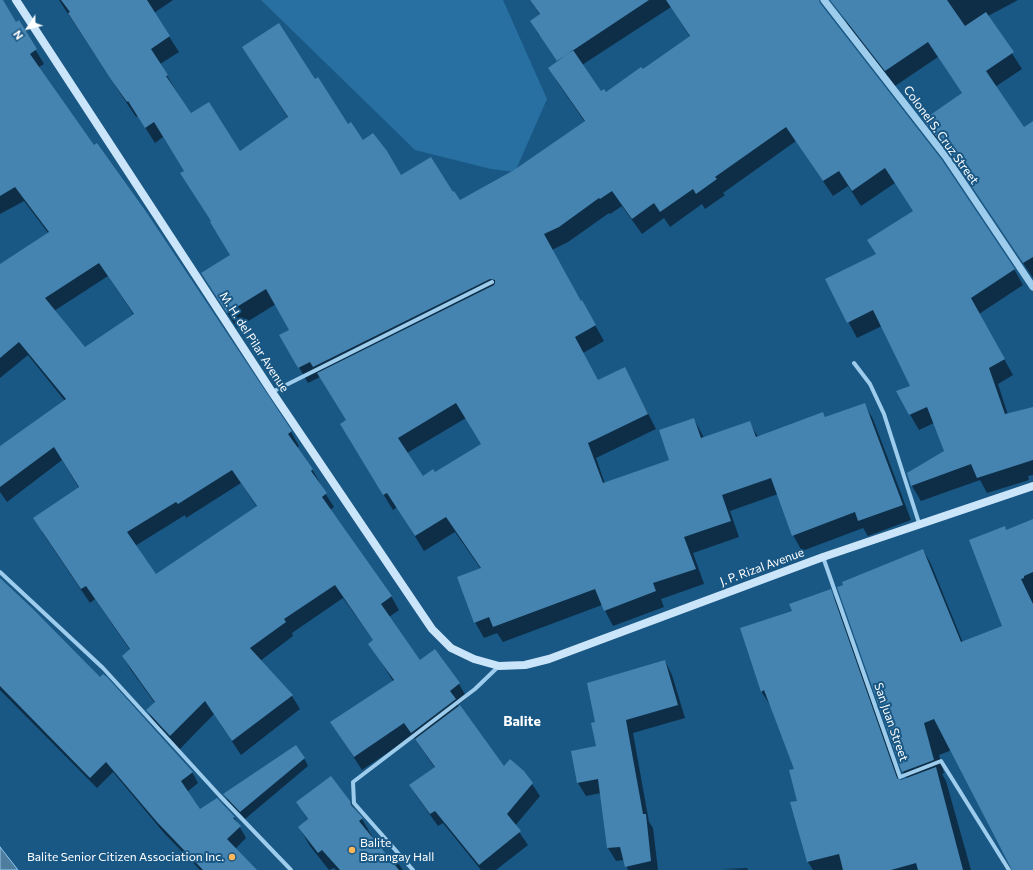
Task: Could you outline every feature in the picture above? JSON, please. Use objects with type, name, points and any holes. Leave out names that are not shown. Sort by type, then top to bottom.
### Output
[{"type":"main road","name":"M. H. del Pilar Avenue","points":[[16,0],[272,392],[432,629],[451,648],[474,659],[499,666]]},
{"type":"main road","name":"J. P. Rizal Avenue","points":[[499,666],[525,665],[549,659],[823,557],[1033,486]]},
{"type":"street","name":"Colonel S. Cruz Street","points":[[824,0],[946,157],[1033,287]]},
{"type":"street","points":[[272,392],[492,282]]},
{"type":"street","points":[[854,363],[870,384],[884,414],[919,524]]},
{"type":"street","name":"San Juan Street","points":[[823,557],[900,777],[942,761],[1009,870]]},
{"type":"street","points":[[0,572],[103,668],[290,870]]},
{"type":"street","points":[[413,870],[354,803],[353,782],[475,689],[499,666]]},
{"type":"shaded area","points":[[261,0],[503,0],[547,99],[515,172],[491,169],[415,150]]},
{"type":"shaded area","points":[[0,847],[18,870],[0,870]]},
{"type":"building","points":[[0,0],[3,0],[16,22],[19,20],[37,49],[30,54],[94,145],[97,143],[147,213],[292,431],[288,434],[313,469],[311,471],[327,493],[322,497],[392,596],[381,604],[420,660],[435,649],[460,683],[450,691],[456,699],[411,733],[404,723],[354,757],[330,722],[394,680],[368,644],[373,640],[335,585],[284,619],[286,622],[250,648],[293,695],[232,741],[205,701],[170,736],[146,710],[155,702],[122,656],[130,649],[86,586],[81,589],[33,518],[79,487],[54,447],[0,487],[0,446],[66,399],[19,342],[0,358],[0,264],[49,232],[15,187],[0,196]],"holes":[[[99,263],[134,314],[85,347],[45,298]],[[232,470],[257,506],[156,574],[127,532],[176,502],[178,504]]]},
{"type":"building","points":[[61,0],[147,0],[170,36],[151,49],[168,75],[166,76],[191,113],[209,102],[240,151],[288,117],[242,47],[279,23],[315,79],[318,77],[348,124],[351,122],[363,140],[373,133],[387,151],[401,175],[431,157],[453,192],[454,191],[460,200],[514,170],[585,121],[548,68],[573,50],[601,91],[604,89],[606,92],[641,67],[643,69],[690,36],[666,0],[819,0],[942,160],[1015,269],[971,298],[1005,359],[989,368],[1005,414],[1033,407],[1033,460],[977,478],[971,464],[911,486],[907,473],[944,451],[927,407],[909,415],[896,391],[910,386],[873,310],[847,323],[825,279],[876,254],[867,240],[913,211],[885,168],[852,191],[839,171],[823,181],[786,127],[715,177],[717,179],[696,194],[693,189],[660,212],[654,203],[632,219],[612,191],[600,199],[599,198],[559,227],[544,234],[596,325],[575,337],[598,380],[625,367],[648,414],[588,443],[603,483],[669,460],[659,430],[694,418],[701,438],[750,421],[756,437],[823,412],[825,417],[865,403],[903,505],[858,521],[855,512],[792,536],[771,478],[722,495],[731,521],[684,537],[696,569],[653,583],[656,591],[604,611],[595,589],[493,627],[489,617],[474,623],[457,577],[481,568],[446,517],[415,536],[387,493],[383,495],[340,424],[346,420],[317,373],[494,285],[495,280],[490,279],[313,367],[310,362],[298,368],[279,335],[289,330],[266,289],[227,313],[201,273],[230,255],[210,222],[211,221],[180,173],[184,171],[154,122],[145,128],[128,101],[127,102],[110,78],[68,13],[70,12]],"holes":[[[456,403],[481,444],[435,472],[433,469],[423,476],[398,438]]]},
{"type":"building","points":[[530,0],[649,0],[557,61],[530,21],[540,14]]},
{"type":"building","points":[[830,0],[947,0],[965,26],[986,12],[1014,52],[986,71],[1024,127],[1033,121],[1033,257],[1023,263],[950,154],[923,120],[962,93],[928,42],[885,71]]},
{"type":"building","points":[[1033,519],[1033,572],[1021,579],[1033,604],[1033,870],[1012,870],[934,719],[924,723],[934,760],[902,772],[837,587],[843,585],[842,582],[923,549],[961,642],[1002,626],[969,540],[1005,526],[1006,530]]},
{"type":"building","points":[[0,578],[100,677],[103,674],[107,677],[193,772],[181,781],[200,809],[217,798],[235,817],[233,818],[241,826],[227,839],[257,870],[203,870],[157,822],[106,762],[90,778],[0,686]]},
{"type":"building","points":[[831,589],[897,778],[901,780],[936,767],[963,870],[918,870],[916,863],[891,870],[843,870],[839,854],[807,862],[790,802],[797,801],[789,770],[794,769],[764,690],[761,692],[740,628],[792,611],[789,604]]},
{"type":"building","points":[[665,660],[678,705],[626,720],[643,814],[646,814],[651,861],[625,867],[620,847],[607,848],[598,779],[577,783],[571,751],[596,746],[591,723],[595,722],[587,683]]},
{"type":"building","points":[[460,705],[504,766],[510,759],[524,771],[533,783],[507,814],[521,831],[479,865],[435,811],[430,814],[409,785],[435,767],[415,739]]},
{"type":"building","points":[[296,745],[305,758],[240,812],[223,794]]},
{"type":"building","points":[[331,776],[350,801],[351,805],[363,818],[359,821],[399,870],[340,870],[322,850],[318,853],[298,827],[308,819],[296,802]]},
{"type":"place","name":"Balite Barangay Hall","points":[[352,850]]},
{"type":"place","name":"Balite Senior Citizen Association Inc.","points":[[232,857]]},
{"type":"district","name":"Balite","points":[[522,721]]}]
